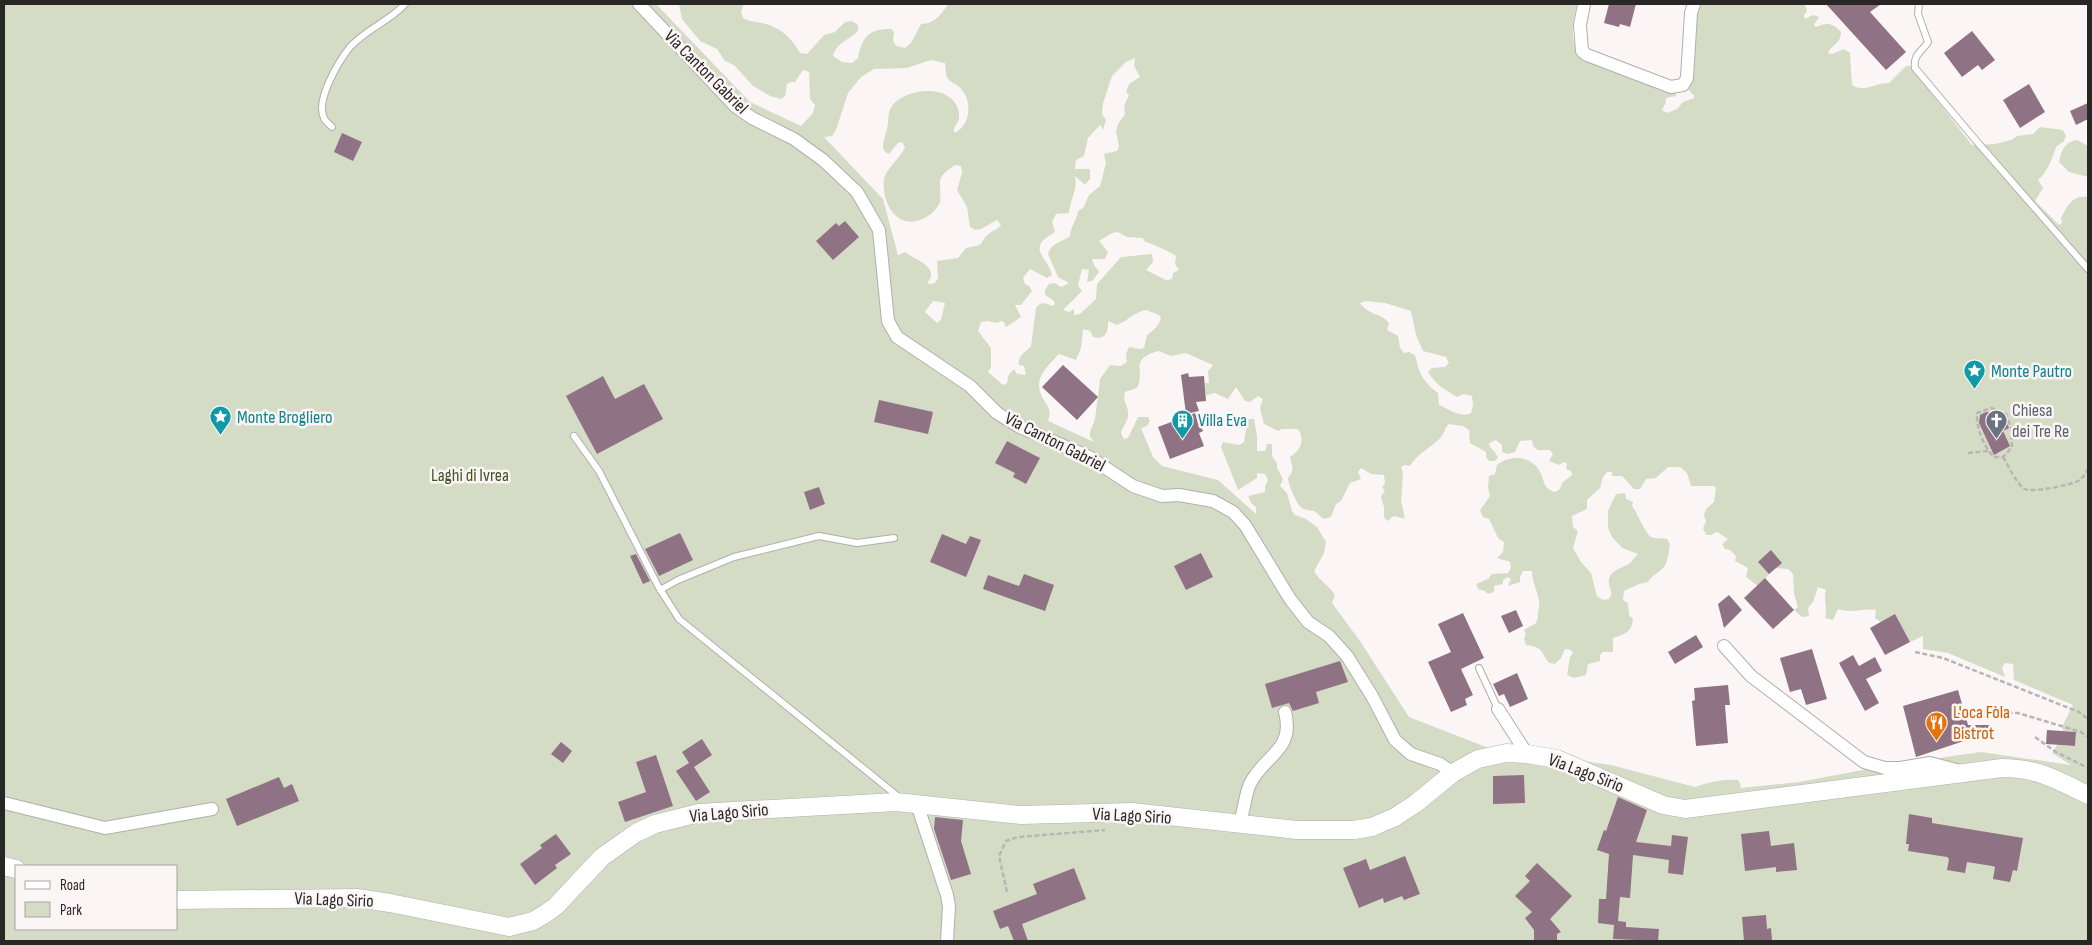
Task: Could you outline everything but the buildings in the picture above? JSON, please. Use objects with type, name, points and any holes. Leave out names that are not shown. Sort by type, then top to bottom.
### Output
[{"type":"main road","name":"Via Lago Sirio","points":[[178,900],[357,898],[509,926],[533,921],[556,906],[602,857],[628,838],[654,824],[700,813],[722,810],[906,802],[1021,815],[1132,812],[1238,825],[1315,831],[1354,830],[1372,827],[1395,817],[1453,774],[1478,759],[1506,753],[1557,759],[1663,805],[1685,809],[2002,768],[2020,768],[2042,772],[2088,795]]},
{"type":"street","name":"Via Canton Gabriel","points":[[639,4],[735,106],[752,118],[794,139],[823,160],[857,192],[879,230],[888,321],[897,337],[970,386],[997,413],[1018,426],[1089,457],[1133,486],[1162,496],[1179,495],[1213,501],[1233,512],[1245,525],[1290,600],[1308,622],[1329,636],[1347,656],[1372,696],[1395,740],[1411,754],[1440,764],[1453,774]]},
{"type":"street","points":[[1584,4],[1580,25],[1582,51],[1587,55],[1671,87],[1683,85],[1687,78],[1689,70],[1691,13],[1694,4]]},
{"type":"street","points":[[1724,646],[1751,676],[1864,762],[1885,768],[1900,768],[1930,763],[1965,772]]},
{"type":"street","points":[[1498,709],[1527,754]]},
{"type":"street","points":[[1238,825],[1242,817],[1250,785],[1257,774],[1280,750],[1286,738],[1289,725],[1285,712]]},
{"type":"street","points":[[906,802],[947,895],[949,906],[947,941]]},
{"type":"street","points":[[4,804],[105,828],[212,809]]},
{"type":"lane","points":[[332,127],[324,118],[322,108],[331,77],[351,47],[372,29],[396,14],[405,4]]},
{"type":"lane","points":[[1919,4],[1918,14],[1928,42],[1916,55],[1914,61],[1916,68],[1979,144],[2088,269]]},
{"type":"lane","points":[[574,436],[599,471],[660,590],[679,620],[906,802]]},
{"type":"lane","points":[[660,590],[678,580],[734,557],[818,536],[857,544],[894,538]]},
{"type":"lane","points":[[1479,668],[1498,709]]},
{"type":"path","points":[[1991,408],[2006,414],[2011,428],[2012,447],[2003,457],[1994,457],[1989,452],[1976,423],[1977,413],[1991,408]]},
{"type":"path","points":[[1968,453],[1989,452]]},
{"type":"path","points":[[2003,457],[2021,487],[2026,490],[2037,490],[2077,482],[2088,469]]},
{"type":"path","points":[[1915,652],[1943,658],[2079,712],[2088,719]]},
{"type":"path","points":[[1970,712],[2018,713],[2081,732],[2088,738]]},
{"type":"path","points":[[2035,737],[2056,752],[2088,768]]},
{"type":"path","points":[[1007,892],[999,856],[1006,841],[1018,837],[1109,830]]},
{"type":"green space","name":"Laghi di Ivrea","points":[[4,4],[656,4],[750,102],[801,126],[813,113],[815,105],[810,99],[809,72],[803,70],[795,82],[787,84],[785,96],[781,99],[770,96],[753,86],[734,65],[725,61],[717,49],[700,41],[682,19],[679,4],[744,4],[741,11],[743,18],[780,30],[793,42],[800,53],[807,54],[824,35],[835,32],[845,22],[852,21],[858,25],[858,31],[837,48],[833,56],[842,62],[852,63],[858,58],[864,39],[872,32],[892,29],[894,33],[893,40],[896,46],[905,48],[911,43],[921,24],[926,24],[937,18],[948,4],[1577,4],[1573,22],[1573,41],[1577,52],[1676,92],[1676,96],[1666,98],[1662,110],[1667,113],[1677,109],[1683,102],[1694,98],[1694,95],[1687,86],[1695,13],[1699,4],[1805,4],[1807,11],[1804,15],[1805,19],[1813,15],[1819,17],[1814,25],[1816,27],[1830,24],[1841,32],[1840,39],[1828,53],[1832,54],[1844,49],[1850,53],[1852,85],[1866,88],[1889,83],[1906,66],[1910,66],[1972,145],[1995,144],[2011,140],[2017,136],[2033,134],[2040,127],[2063,130],[2066,136],[2064,141],[2056,147],[2047,169],[2038,180],[2043,188],[2035,201],[2059,225],[2062,223],[2061,218],[2066,209],[2074,199],[2088,197],[2088,941],[4,941]],"holes":[[[1135,58],[1134,66],[1140,77],[1129,84],[1126,92],[1129,95],[1124,106],[1125,114],[1118,124],[1116,131],[1119,147],[1117,151],[1104,154],[1106,163],[1100,186],[1089,195],[1083,208],[1078,211],[1070,236],[1054,245],[1048,254],[1058,277],[1069,283],[1061,287],[1055,283],[1049,284],[1045,290],[1045,295],[1055,303],[1053,306],[1045,303],[1041,304],[1036,308],[1031,346],[1020,357],[1019,362],[1019,365],[1024,366],[1026,375],[1017,374],[1014,369],[1009,374],[1007,383],[1003,385],[988,372],[991,367],[991,348],[978,331],[981,322],[998,323],[1001,321],[1004,322],[1006,327],[1021,317],[1015,305],[1021,305],[1032,291],[1025,284],[1023,278],[1030,269],[1047,278],[1052,275],[1040,252],[1041,243],[1055,232],[1052,222],[1056,214],[1069,213],[1076,181],[1075,176],[1085,185],[1090,179],[1090,169],[1075,169],[1076,160],[1084,156],[1088,138],[1100,125],[1103,130],[1106,120],[1102,114],[1103,103],[1112,76],[1126,62]],[[931,60],[945,63],[948,79],[958,86],[966,97],[968,111],[964,124],[954,133],[954,128],[959,120],[958,109],[946,95],[937,92],[916,92],[898,100],[892,106],[883,148],[889,154],[898,143],[902,142],[905,147],[884,179],[885,196],[892,211],[897,217],[911,222],[927,217],[937,208],[940,202],[940,180],[955,165],[961,166],[962,173],[957,190],[967,207],[970,227],[975,230],[981,229],[997,220],[1001,225],[986,236],[980,244],[966,248],[958,258],[937,261],[938,278],[935,283],[930,284],[927,283],[931,273],[925,264],[905,252],[898,255],[883,199],[824,137],[832,136],[836,130],[848,93],[861,77],[874,69],[907,68]],[[1118,232],[1127,237],[1143,238],[1145,242],[1176,256],[1175,264],[1179,270],[1173,273],[1172,279],[1166,280],[1146,270],[1153,262],[1152,254],[1121,257],[1097,284],[1096,299],[1080,314],[1074,315],[1074,309],[1069,312],[1063,310],[1082,291],[1078,285],[1082,269],[1089,270],[1087,282],[1092,281],[1099,272],[1092,259],[1105,259],[1108,252],[1099,241],[1112,233]],[[933,301],[945,303],[941,320],[937,323],[925,312]],[[1366,301],[1385,303],[1411,311],[1416,335],[1423,351],[1446,357],[1449,363],[1445,367],[1432,368],[1428,372],[1437,384],[1457,397],[1464,394],[1472,396],[1473,405],[1471,413],[1459,414],[1439,405],[1438,393],[1422,377],[1415,355],[1409,352],[1404,353],[1400,348],[1398,336],[1387,330],[1389,323],[1360,303]],[[1146,310],[1159,315],[1161,318],[1156,328],[1147,335],[1144,348],[1129,347],[1126,354],[1127,362],[1121,366],[1110,365],[1100,379],[1095,419],[1090,432],[1090,437],[1094,442],[1048,421],[1050,413],[1041,395],[1039,382],[1049,365],[1059,354],[1076,360],[1081,348],[1083,329],[1090,331],[1093,337],[1098,338],[1106,334],[1108,321],[1117,325]],[[1159,351],[1171,356],[1186,353],[1213,365],[1208,371],[1209,383],[1205,383],[1206,395],[1215,393],[1228,399],[1236,387],[1245,401],[1250,402],[1258,396],[1263,399],[1260,408],[1264,424],[1278,431],[1282,429],[1298,429],[1301,444],[1290,457],[1292,473],[1288,478],[1289,485],[1295,499],[1302,508],[1314,511],[1324,519],[1331,517],[1336,504],[1341,501],[1350,483],[1361,479],[1358,472],[1361,468],[1371,474],[1384,475],[1385,483],[1382,488],[1385,490],[1381,497],[1384,517],[1387,521],[1394,516],[1405,519],[1401,501],[1403,473],[1401,467],[1405,465],[1410,466],[1440,438],[1449,424],[1463,426],[1469,430],[1470,443],[1486,452],[1486,457],[1489,461],[1494,461],[1498,458],[1489,443],[1496,440],[1502,445],[1502,452],[1508,454],[1515,452],[1520,441],[1532,440],[1533,446],[1538,450],[1550,450],[1553,454],[1549,461],[1559,465],[1564,462],[1567,464],[1566,469],[1571,471],[1572,475],[1555,492],[1546,486],[1535,465],[1525,459],[1507,459],[1497,465],[1495,474],[1489,476],[1488,488],[1490,496],[1480,510],[1483,517],[1489,519],[1498,538],[1504,542],[1503,552],[1497,558],[1510,562],[1511,568],[1508,573],[1492,574],[1488,579],[1476,584],[1478,589],[1488,594],[1494,592],[1494,586],[1503,584],[1503,580],[1507,577],[1511,579],[1508,586],[1520,582],[1523,571],[1532,571],[1539,606],[1536,623],[1524,630],[1526,645],[1538,648],[1549,663],[1555,664],[1561,658],[1565,649],[1571,650],[1573,653],[1570,657],[1567,675],[1574,678],[1586,675],[1588,664],[1600,661],[1600,655],[1603,652],[1613,652],[1613,638],[1627,632],[1631,627],[1633,619],[1629,615],[1628,603],[1623,600],[1624,591],[1648,582],[1665,566],[1670,544],[1667,539],[1651,537],[1632,506],[1633,502],[1626,499],[1625,493],[1616,494],[1608,511],[1608,528],[1612,537],[1622,548],[1638,554],[1630,563],[1616,570],[1610,576],[1611,595],[1609,599],[1603,600],[1597,596],[1591,573],[1581,562],[1573,548],[1578,531],[1573,527],[1572,516],[1587,509],[1587,500],[1600,488],[1603,477],[1607,472],[1612,472],[1612,476],[1622,476],[1634,489],[1640,489],[1646,479],[1656,478],[1668,467],[1680,467],[1687,473],[1691,486],[1714,486],[1716,488],[1714,502],[1706,509],[1704,515],[1706,522],[1703,528],[1706,535],[1717,532],[1728,539],[1722,544],[1725,549],[1730,550],[1736,556],[1735,561],[1748,568],[1746,577],[1758,586],[1775,568],[1788,569],[1793,574],[1794,594],[1798,607],[1794,610],[1802,617],[1809,616],[1808,608],[1813,602],[1818,587],[1826,590],[1825,618],[1833,620],[1838,609],[1848,611],[1876,610],[1875,618],[1910,642],[1923,636],[1923,649],[1948,653],[2005,677],[2002,668],[2005,663],[2013,664],[2014,680],[2073,705],[2062,727],[2063,731],[2076,732],[2075,746],[2057,745],[2052,753],[2071,765],[1981,752],[1889,765],[1799,782],[1740,788],[1741,785],[1738,780],[1727,780],[1695,787],[1611,765],[1486,747],[1409,717],[1360,641],[1332,603],[1335,595],[1314,571],[1324,553],[1326,542],[1317,527],[1306,519],[1295,515],[1292,511],[1287,493],[1280,486],[1283,479],[1272,456],[1272,444],[1267,444],[1265,451],[1257,451],[1254,419],[1241,419],[1246,430],[1244,442],[1239,445],[1223,442],[1221,447],[1238,490],[1257,478],[1257,473],[1265,474],[1268,480],[1265,492],[1248,496],[1251,503],[1256,507],[1256,514],[1218,480],[1162,466],[1153,457],[1141,428],[1147,426],[1150,421],[1148,417],[1138,417],[1128,438],[1124,439],[1121,433],[1128,416],[1124,398],[1125,392],[1137,388],[1141,361],[1150,354]]]},
{"type":"green space","points":[[2077,140],[2088,146],[2088,177],[2069,172],[2059,162],[2064,147]]},
{"type":"place","name":"Monte Pautro","points":[[1975,390]]},
{"type":"place","name":"Monte Brogliero","points":[[221,436]]},
{"type":"place","name":"Villa Eva","points":[[1182,439]]},
{"type":"place","name":"Chiesa dei Tre Re","points":[[1996,439]]},
{"type":"place","name":"L'oca Fòla Bistrot","points":[[1937,741]]}]
